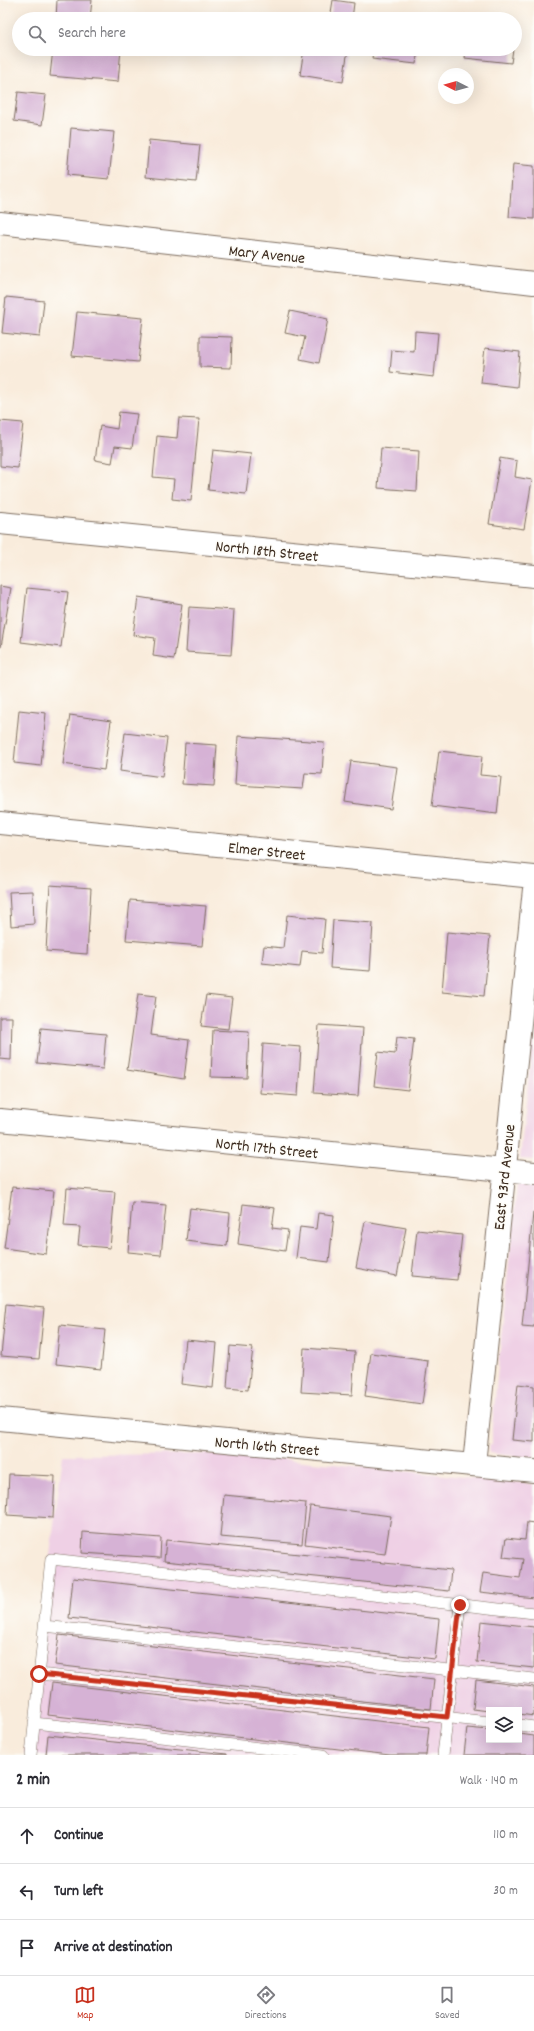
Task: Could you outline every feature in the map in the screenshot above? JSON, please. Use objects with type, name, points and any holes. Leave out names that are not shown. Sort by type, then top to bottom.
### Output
[{"type":"street","name":"Mary Avenue","points":[[0,223],[534,283]]},
{"type":"street","name":"North 18th Street","points":[[0,523],[534,576]]},
{"type":"street","name":"Elmer Street","points":[[0,823],[534,877]]},
{"type":"street","name":"East 93rd Avenue","points":[[474,1464],[534,889]]},
{"type":"street","name":"North 17th Street","points":[[0,1120],[534,1173]]},
{"type":"street","name":"North 16th Street","points":[[0,1419],[534,1471]]},
{"type":"lane","points":[[31,1755],[51,1560],[534,1613]]},
{"type":"lane","points":[[443,1755],[460,1605]]},
{"type":"lane","points":[[44,1626],[453,1669],[534,1679]]},
{"type":"lane","points":[[39,1674],[486,1722]]},
{"type":"lane","points":[[34,1723],[323,1755]]},
{"type":"lane","points":[[522,1725],[534,1727]]},
{"type":"shaded area","points":[[534,1027],[534,1160],[520,1159]]},
{"type":"shaded area","points":[[517,1184],[534,1186],[534,1458],[489,1453],[490,1444],[492,1444],[492,1427]]},
{"type":"shaded area","points":[[233,1454],[534,1484],[534,1755],[24,1755],[63,1455]]},
{"type":"building","points":[[57,0],[92,0],[91,12],[56,12]]},
{"type":"building","points":[[333,0],[354,3],[353,12],[331,12]]},
{"type":"building","points":[[52,56],[120,56],[118,82],[50,76]]},
{"type":"building","points":[[303,56],[347,56],[343,82],[300,75]]},
{"type":"building","points":[[372,56],[417,56],[416,64],[372,59]]},
{"type":"building","points":[[465,56],[512,56],[511,63],[465,58]]},
{"type":"building","points":[[18,92],[46,95],[42,125],[14,121]]},
{"type":"building","points":[[71,128],[114,132],[109,179],[67,175]]},
{"type":"building","points":[[149,140],[200,145],[196,182],[146,177]]},
{"type":"building","points":[[513,164],[534,166],[534,219],[509,217]]},
{"type":"building","points":[[6,297],[44,301],[40,337],[2,333]]},
{"type":"building","points":[[290,311],[328,319],[319,363],[300,359],[305,337],[285,333]]},
{"type":"building","points":[[77,312],[143,318],[138,362],[72,356]]},
{"type":"building","points":[[415,331],[438,333],[434,377],[390,372],[392,350],[414,352]]},
{"type":"building","points":[[200,336],[232,337],[231,368],[200,367]]},
{"type":"building","points":[[485,348],[520,352],[517,387],[481,383]]},
{"type":"building","points":[[119,412],[137,414],[132,448],[115,446],[112,463],[95,460],[100,426],[117,429]]},
{"type":"building","points":[[179,418],[199,419],[191,501],[172,499],[174,479],[153,477],[157,436],[177,438]]},
{"type":"building","points":[[0,421],[23,423],[18,468],[0,466]]},
{"type":"building","points":[[381,448],[419,451],[417,491],[378,488]]},
{"type":"building","points":[[213,450],[251,454],[246,494],[208,490]]},
{"type":"building","points":[[500,458],[517,461],[515,477],[532,480],[524,529],[489,524]]},
{"type":"building","points":[[0,586],[11,588],[1,647],[0,647]]},
{"type":"building","points":[[27,588],[68,592],[61,647],[21,642]]},
{"type":"building","points":[[138,597],[182,604],[174,659],[153,656],[155,638],[133,635]]},
{"type":"building","points":[[189,607],[234,610],[231,655],[186,652]]},
{"type":"building","points":[[19,710],[46,713],[41,766],[14,763]]},
{"type":"building","points":[[70,715],[111,721],[104,770],[63,764]]},
{"type":"building","points":[[125,733],[167,738],[162,777],[120,771]]},
{"type":"building","points":[[238,736],[324,742],[322,774],[305,773],[303,789],[235,785]]},
{"type":"building","points":[[185,743],[217,745],[214,786],[182,784]]},
{"type":"building","points":[[439,751],[482,756],[480,775],[501,777],[497,814],[432,806]]},
{"type":"building","points":[[351,761],[397,767],[391,809],[345,802]]},
{"type":"building","points":[[50,885],[91,888],[87,954],[46,951]]},
{"type":"building","points":[[33,891],[34,924],[11,926],[9,892]]},
{"type":"building","points":[[130,900],[206,906],[202,946],[126,940]]},
{"type":"building","points":[[287,915],[325,919],[322,953],[302,951],[300,967],[262,963],[264,946],[283,948]]},
{"type":"building","points":[[333,920],[373,923],[370,971],[330,968]]},
{"type":"building","points":[[447,932],[490,936],[484,996],[442,992]]},
{"type":"building","points":[[138,994],[156,996],[151,1035],[189,1040],[184,1079],[127,1070]]},
{"type":"building","points":[[206,995],[232,998],[228,1029],[201,1026]]},
{"type":"building","points":[[0,1017],[12,1017],[11,1060],[0,1059]]},
{"type":"building","points":[[319,1025],[363,1028],[358,1096],[314,1093]]},
{"type":"building","points":[[41,1028],[106,1034],[103,1069],[37,1063]]},
{"type":"building","points":[[213,1030],[249,1032],[247,1078],[211,1077]]},
{"type":"building","points":[[397,1037],[414,1039],[408,1090],[374,1086],[378,1052],[395,1054]]},
{"type":"building","points":[[263,1044],[301,1047],[298,1096],[260,1093]]},
{"type":"building","points":[[12,1187],[54,1191],[46,1254],[4,1248]]},
{"type":"building","points":[[67,1188],[115,1192],[110,1248],[78,1245],[80,1227],[64,1226]]},
{"type":"building","points":[[132,1202],[166,1205],[161,1255],[128,1252]]},
{"type":"building","points":[[243,1204],[275,1208],[272,1228],[288,1230],[285,1251],[238,1244]]},
{"type":"building","points":[[190,1208],[230,1213],[227,1246],[186,1241]]},
{"type":"building","points":[[318,1213],[334,1215],[329,1262],[296,1258],[300,1227],[316,1229]]},
{"type":"building","points":[[534,1213],[534,1327],[522,1326]]},
{"type":"building","points":[[365,1221],[406,1228],[397,1276],[356,1268]]},
{"type":"building","points":[[417,1230],[462,1235],[457,1280],[412,1276]]},
{"type":"building","points":[[6,1304],[44,1308],[39,1359],[1,1356]]},
{"type":"building","points":[[60,1325],[105,1330],[101,1369],[56,1364]]},
{"type":"building","points":[[186,1340],[217,1343],[213,1388],[181,1384]]},
{"type":"building","points":[[230,1346],[253,1348],[248,1390],[227,1388]]},
{"type":"building","points":[[304,1348],[355,1352],[352,1395],[301,1392]]},
{"type":"building","points":[[371,1353],[428,1361],[422,1404],[365,1396]]},
{"type":"building","points":[[518,1384],[534,1386],[534,1442],[512,1440]]},
{"type":"building","points":[[9,1474],[55,1476],[53,1518],[7,1515]]},
{"type":"building","points":[[224,1495],[306,1503],[302,1544],[220,1537]]},
{"type":"building","points":[[310,1506],[391,1516],[385,1554],[305,1544]]},
{"type":"building","points":[[527,1522],[534,1523],[534,1598],[480,1592],[483,1573],[520,1578],[523,1559],[503,1557],[506,1538],[525,1540]]},
{"type":"building","points":[[83,1532],[161,1538],[160,1558],[82,1553]]},
{"type":"building","points":[[166,1540],[451,1570],[449,1591],[164,1561]]},
{"type":"building","points":[[73,1578],[439,1619],[435,1659],[69,1618]]},
{"type":"building","points":[[481,1621],[534,1627],[534,1668],[477,1662]]},
{"type":"building","points":[[59,1635],[434,1679],[431,1709],[55,1665]]},
{"type":"building","points":[[476,1680],[534,1687],[534,1716],[522,1714],[522,1707],[486,1707],[486,1711],[473,1709]]},
{"type":"building","points":[[52,1683],[429,1727],[426,1755],[390,1755],[48,1715]]},
{"type":"building","points":[[467,1728],[486,1730],[486,1743],[522,1743],[522,1734],[534,1736],[534,1755],[464,1755]]},
{"type":"building","points":[[48,1735],[227,1754],[227,1755],[46,1755]]},
{"type":"route","points":[[39,1674],[447,1717],[460,1605]]}]
